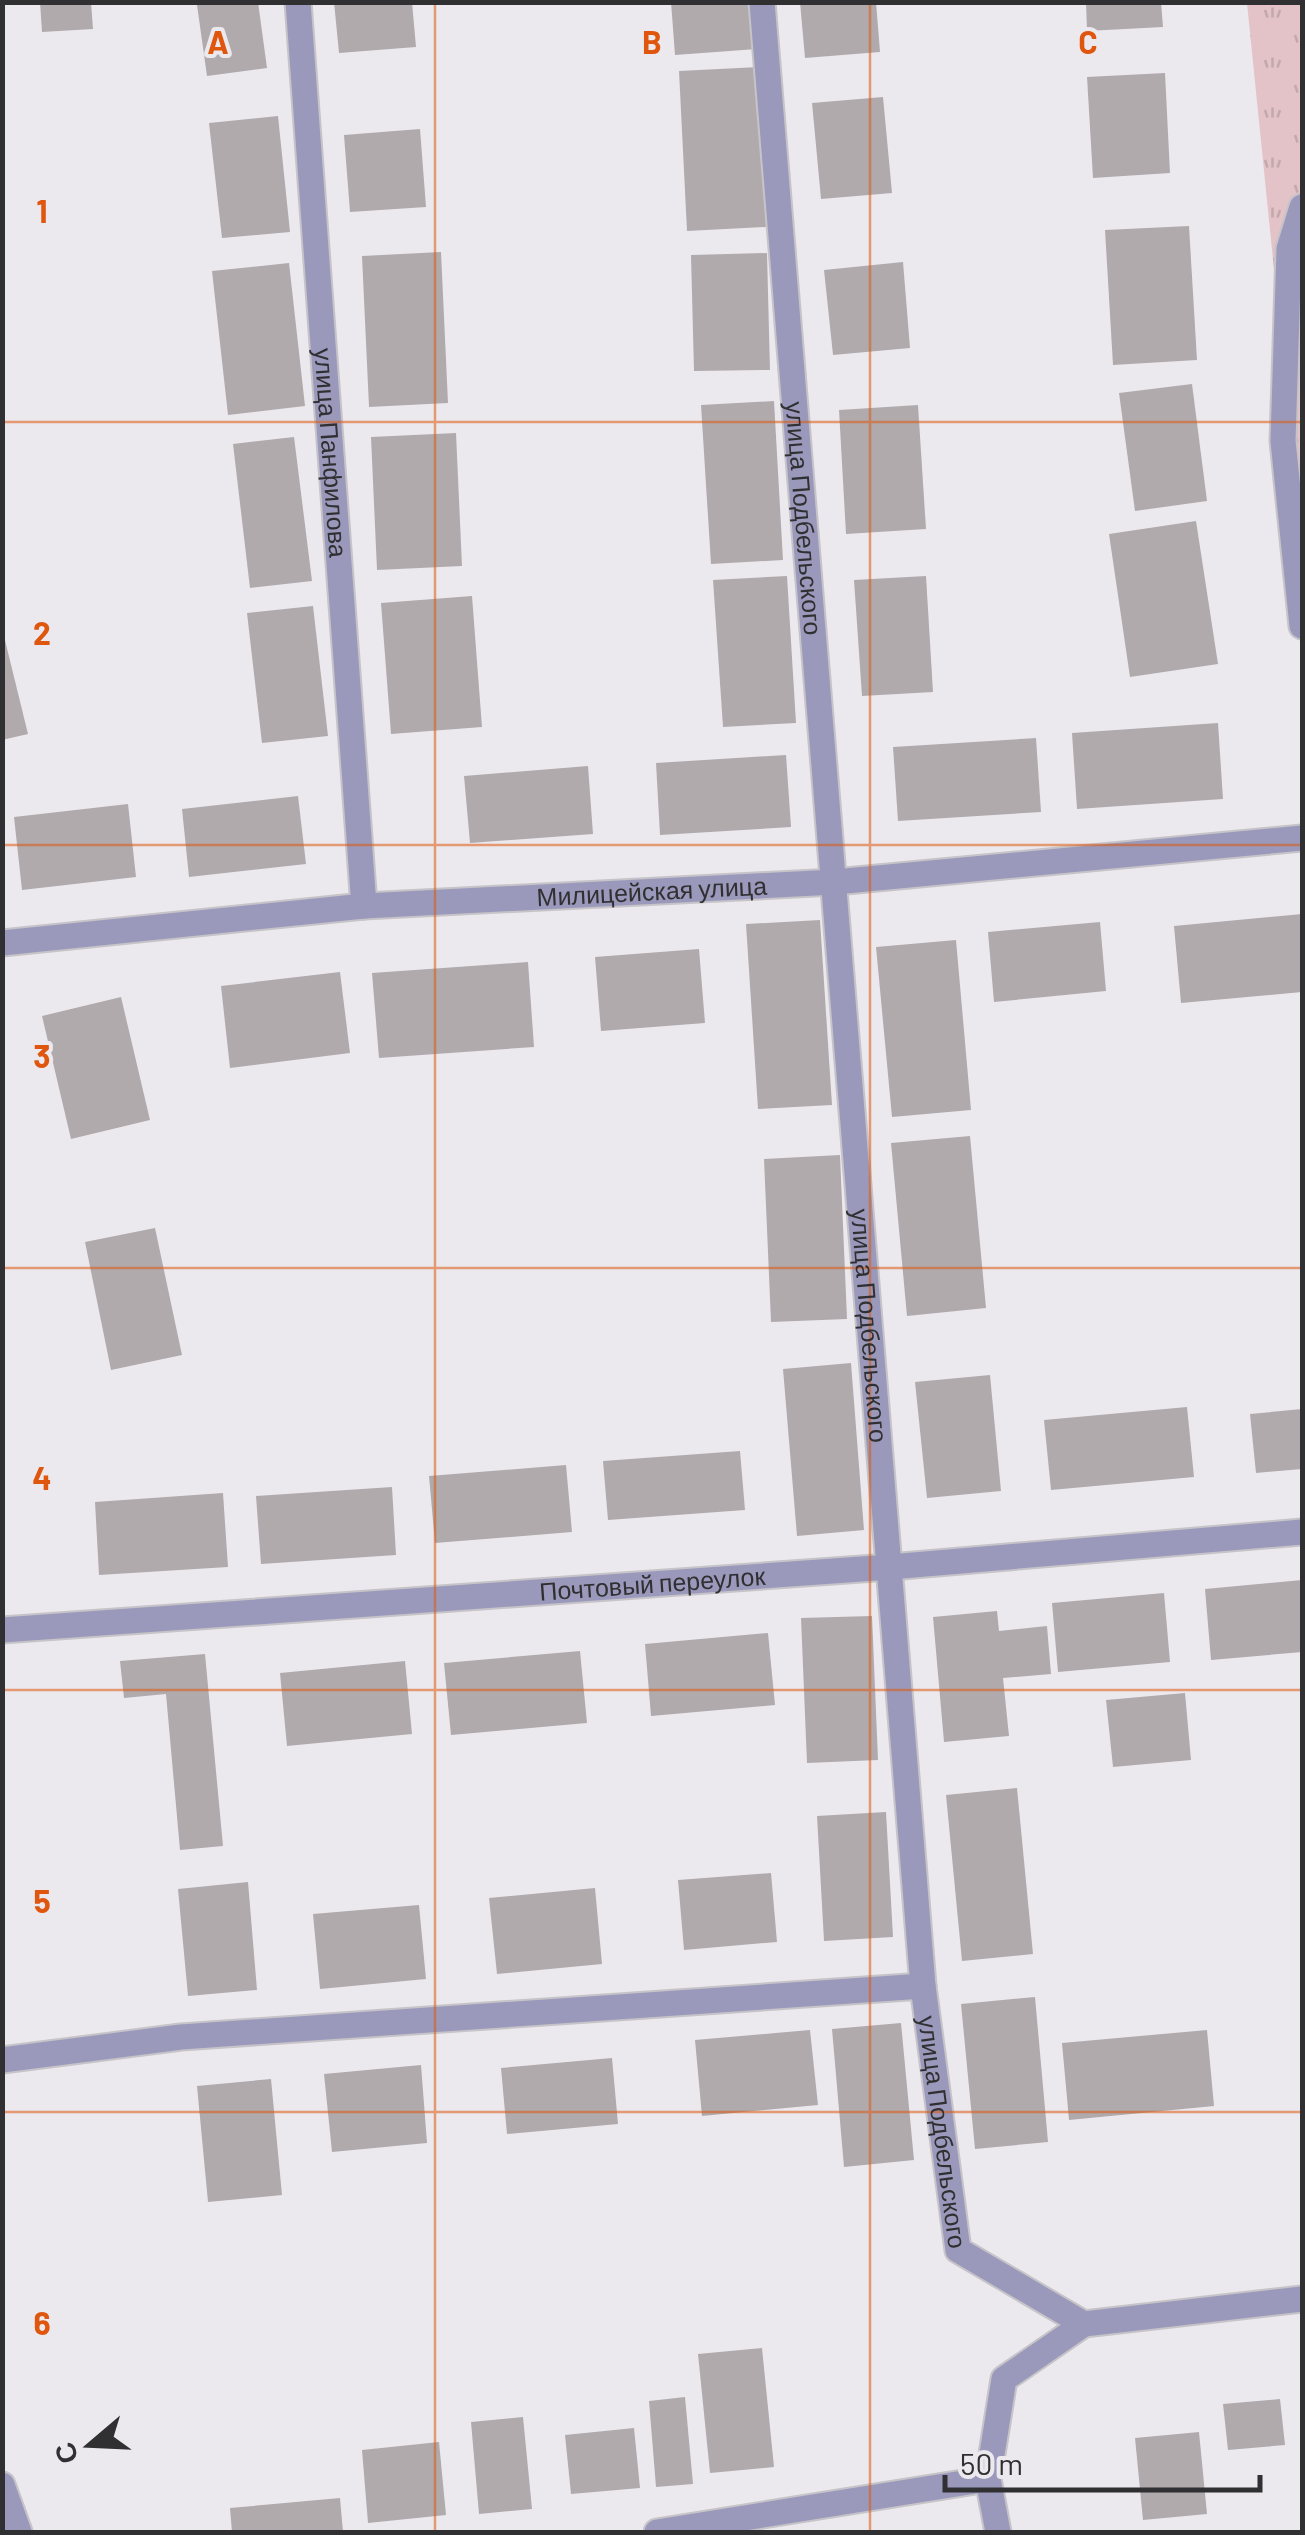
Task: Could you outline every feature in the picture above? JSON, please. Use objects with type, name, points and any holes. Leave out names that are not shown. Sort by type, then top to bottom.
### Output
[{"type":"street","name":"улица Панфилова","points":[[298,2],[364,906]]},
{"type":"street","name":"улица Подбельского","points":[[762,2],[923,1986],[958,2250],[1084,2324]]},
{"type":"street","points":[[1302,208],[1289,249],[1284,442],[1302,626]]},
{"type":"street","name":"Милицейская улица","points":[[2,943],[364,906],[835,882],[1302,838]]},
{"type":"street","name":"Почтовый переулок","points":[[2,1630],[890,1567],[1302,1532]]},
{"type":"street","points":[[2,2060],[181,2037],[923,1986]]},
{"type":"street","points":[[998,2532],[988,2479],[1004,2379],[1084,2324],[1302,2299]]},
{"type":"street","points":[[657,2532],[988,2479]]},
{"type":"street","points":[[2,2484],[20,2532]]},
{"type":"green space","points":[[1247,3],[1302,3],[1302,546]]},
{"type":"building","points":[[40,2],[91,2],[93,29],[42,32]]},
{"type":"building","points":[[258,2],[267,68],[207,76],[197,5]]},
{"type":"building","points":[[334,2],[412,2],[416,47],[339,53]]},
{"type":"building","points":[[671,2],[753,2],[757,49],[675,55]]},
{"type":"building","points":[[800,2],[876,2],[880,52],[805,58]]},
{"type":"building","points":[[1086,2],[1161,2],[1163,27],[1087,31]]},
{"type":"building","points":[[759,67],[766,227],[687,231],[679,71]]},
{"type":"building","points":[[1165,73],[1170,173],[1093,178],[1087,77]]},
{"type":"building","points":[[883,97],[892,193],[821,199],[812,103]]},
{"type":"building","points":[[278,116],[290,232],[222,238],[209,123]]},
{"type":"building","points":[[420,129],[426,207],[350,212],[344,135]]},
{"type":"building","points":[[1189,226],[1197,360],[1113,365],[1105,230]]},
{"type":"building","points":[[441,252],[448,403],[369,407],[362,256]]},
{"type":"building","points":[[767,253],[770,370],[694,371],[691,255]]},
{"type":"building","points":[[903,262],[910,348],[833,355],[824,270]]},
{"type":"building","points":[[289,263],[305,406],[228,415],[212,271]]},
{"type":"building","points":[[1192,384],[1207,501],[1135,511],[1119,393]]},
{"type":"building","points":[[774,401],[783,560],[711,564],[701,405]]},
{"type":"building","points":[[918,405],[926,529],[846,534],[839,410]]},
{"type":"building","points":[[456,433],[462,566],[377,570],[371,437]]},
{"type":"building","points":[[294,437],[312,581],[250,588],[233,444]]},
{"type":"building","points":[[1196,521],[1218,664],[1130,677],[1109,534]]},
{"type":"building","points":[[787,576],[796,723],[723,727],[713,580]]},
{"type":"building","points":[[926,576],[933,692],[862,696],[854,580]]},
{"type":"building","points":[[472,596],[482,727],[391,734],[381,603]]},
{"type":"building","points":[[313,606],[328,736],[262,743],[247,613]]},
{"type":"building","points":[[2,628],[28,734],[2,740]]},
{"type":"building","points":[[1218,723],[1223,799],[1077,809],[1072,733]]},
{"type":"building","points":[[1036,738],[1041,812],[898,821],[893,747]]},
{"type":"building","points":[[786,755],[791,827],[660,835],[656,763]]},
{"type":"building","points":[[588,766],[593,834],[470,843],[464,776]]},
{"type":"building","points":[[298,796],[306,864],[189,877],[182,809]]},
{"type":"building","points":[[128,804],[136,877],[22,890],[14,817]]},
{"type":"building","points":[[1302,914],[1302,992],[1181,1003],[1174,926]]},
{"type":"building","points":[[820,920],[832,1105],[758,1109],[746,924]]},
{"type":"building","points":[[1100,922],[1106,991],[994,1002],[988,932]]},
{"type":"building","points":[[956,940],[971,1110],[892,1117],[876,947]]},
{"type":"building","points":[[699,949],[705,1023],[601,1031],[595,957]]},
{"type":"building","points":[[528,962],[534,1047],[379,1058],[372,973]]},
{"type":"building","points":[[340,972],[350,1053],[230,1068],[221,986]]},
{"type":"building","points":[[121,997],[150,1120],[71,1139],[42,1016]]},
{"type":"building","points":[[970,1136],[986,1308],[907,1316],[891,1143]]},
{"type":"building","points":[[840,1155],[847,1319],[771,1322],[764,1159]]},
{"type":"building","points":[[155,1228],[182,1355],[111,1370],[85,1242]]},
{"type":"building","points":[[851,1363],[864,1530],[797,1536],[783,1369]]},
{"type":"building","points":[[990,1375],[1001,1491],[927,1498],[915,1382]]},
{"type":"building","points":[[1187,1407],[1194,1477],[1051,1490],[1044,1420]]},
{"type":"building","points":[[1302,1409],[1302,1469],[1256,1473],[1250,1414]]},
{"type":"building","points":[[740,1451],[745,1510],[608,1520],[603,1461]]},
{"type":"building","points":[[566,1465],[572,1532],[435,1543],[429,1476]]},
{"type":"building","points":[[392,1487],[396,1555],[261,1564],[256,1496]]},
{"type":"building","points":[[223,1493],[228,1567],[99,1575],[95,1502]]},
{"type":"building","points":[[1302,1580],[1302,1652],[1211,1660],[1205,1589]]},
{"type":"building","points":[[1164,1593],[1170,1662],[1058,1672],[1052,1603]]},
{"type":"building","points":[[997,1611],[999,1631],[1047,1626],[1051,1674],[1003,1678],[1009,1736],[944,1742],[933,1617]]},
{"type":"building","points":[[872,1616],[878,1760],[807,1763],[801,1618]]},
{"type":"building","points":[[768,1633],[775,1705],[651,1716],[645,1644]]},
{"type":"building","points":[[580,1651],[587,1723],[451,1735],[444,1663]]},
{"type":"building","points":[[205,1654],[223,1846],[180,1850],[166,1694],[124,1698],[120,1661]]},
{"type":"building","points":[[405,1661],[412,1734],[287,1746],[280,1673]]},
{"type":"building","points":[[1185,1693],[1191,1760],[1113,1767],[1106,1700]]},
{"type":"building","points":[[1017,1788],[1033,1954],[962,1961],[946,1795]]},
{"type":"building","points":[[886,1812],[893,1937],[824,1941],[817,1816]]},
{"type":"building","points":[[771,1873],[777,1942],[684,1950],[678,1880]]},
{"type":"building","points":[[248,1882],[257,1990],[188,1996],[178,1889]]},
{"type":"building","points":[[595,1888],[602,1964],[497,1974],[489,1898]]},
{"type":"building","points":[[419,1905],[426,1979],[320,1989],[313,1914]]},
{"type":"building","points":[[1035,1997],[1048,2142],[975,2149],[961,2004]]},
{"type":"building","points":[[901,2023],[914,2160],[844,2167],[832,2029]]},
{"type":"building","points":[[810,2030],[818,2105],[702,2116],[695,2040]]},
{"type":"building","points":[[1207,2030],[1214,2106],[1069,2120],[1062,2043]]},
{"type":"building","points":[[612,2058],[618,2124],[507,2134],[501,2068]]},
{"type":"building","points":[[421,2065],[427,2143],[332,2152],[324,2074]]},
{"type":"building","points":[[271,2079],[282,2195],[208,2202],[197,2086]]},
{"type":"building","points":[[762,2348],[774,2467],[710,2473],[698,2354]]},
{"type":"building","points":[[685,2397],[693,2484],[656,2487],[649,2401]]},
{"type":"building","points":[[1280,2399],[1285,2445],[1228,2450],[1223,2404]]},
{"type":"building","points":[[523,2417],[532,2509],[479,2514],[471,2422]]},
{"type":"building","points":[[634,2428],[640,2488],[571,2494],[565,2435]]},
{"type":"building","points":[[1199,2432],[1207,2514],[1143,2520],[1135,2438]]},
{"type":"building","points":[[439,2442],[446,2515],[368,2523],[362,2450]]},
{"type":"building","points":[[340,2498],[343,2532],[232,2532],[230,2508]]}]
